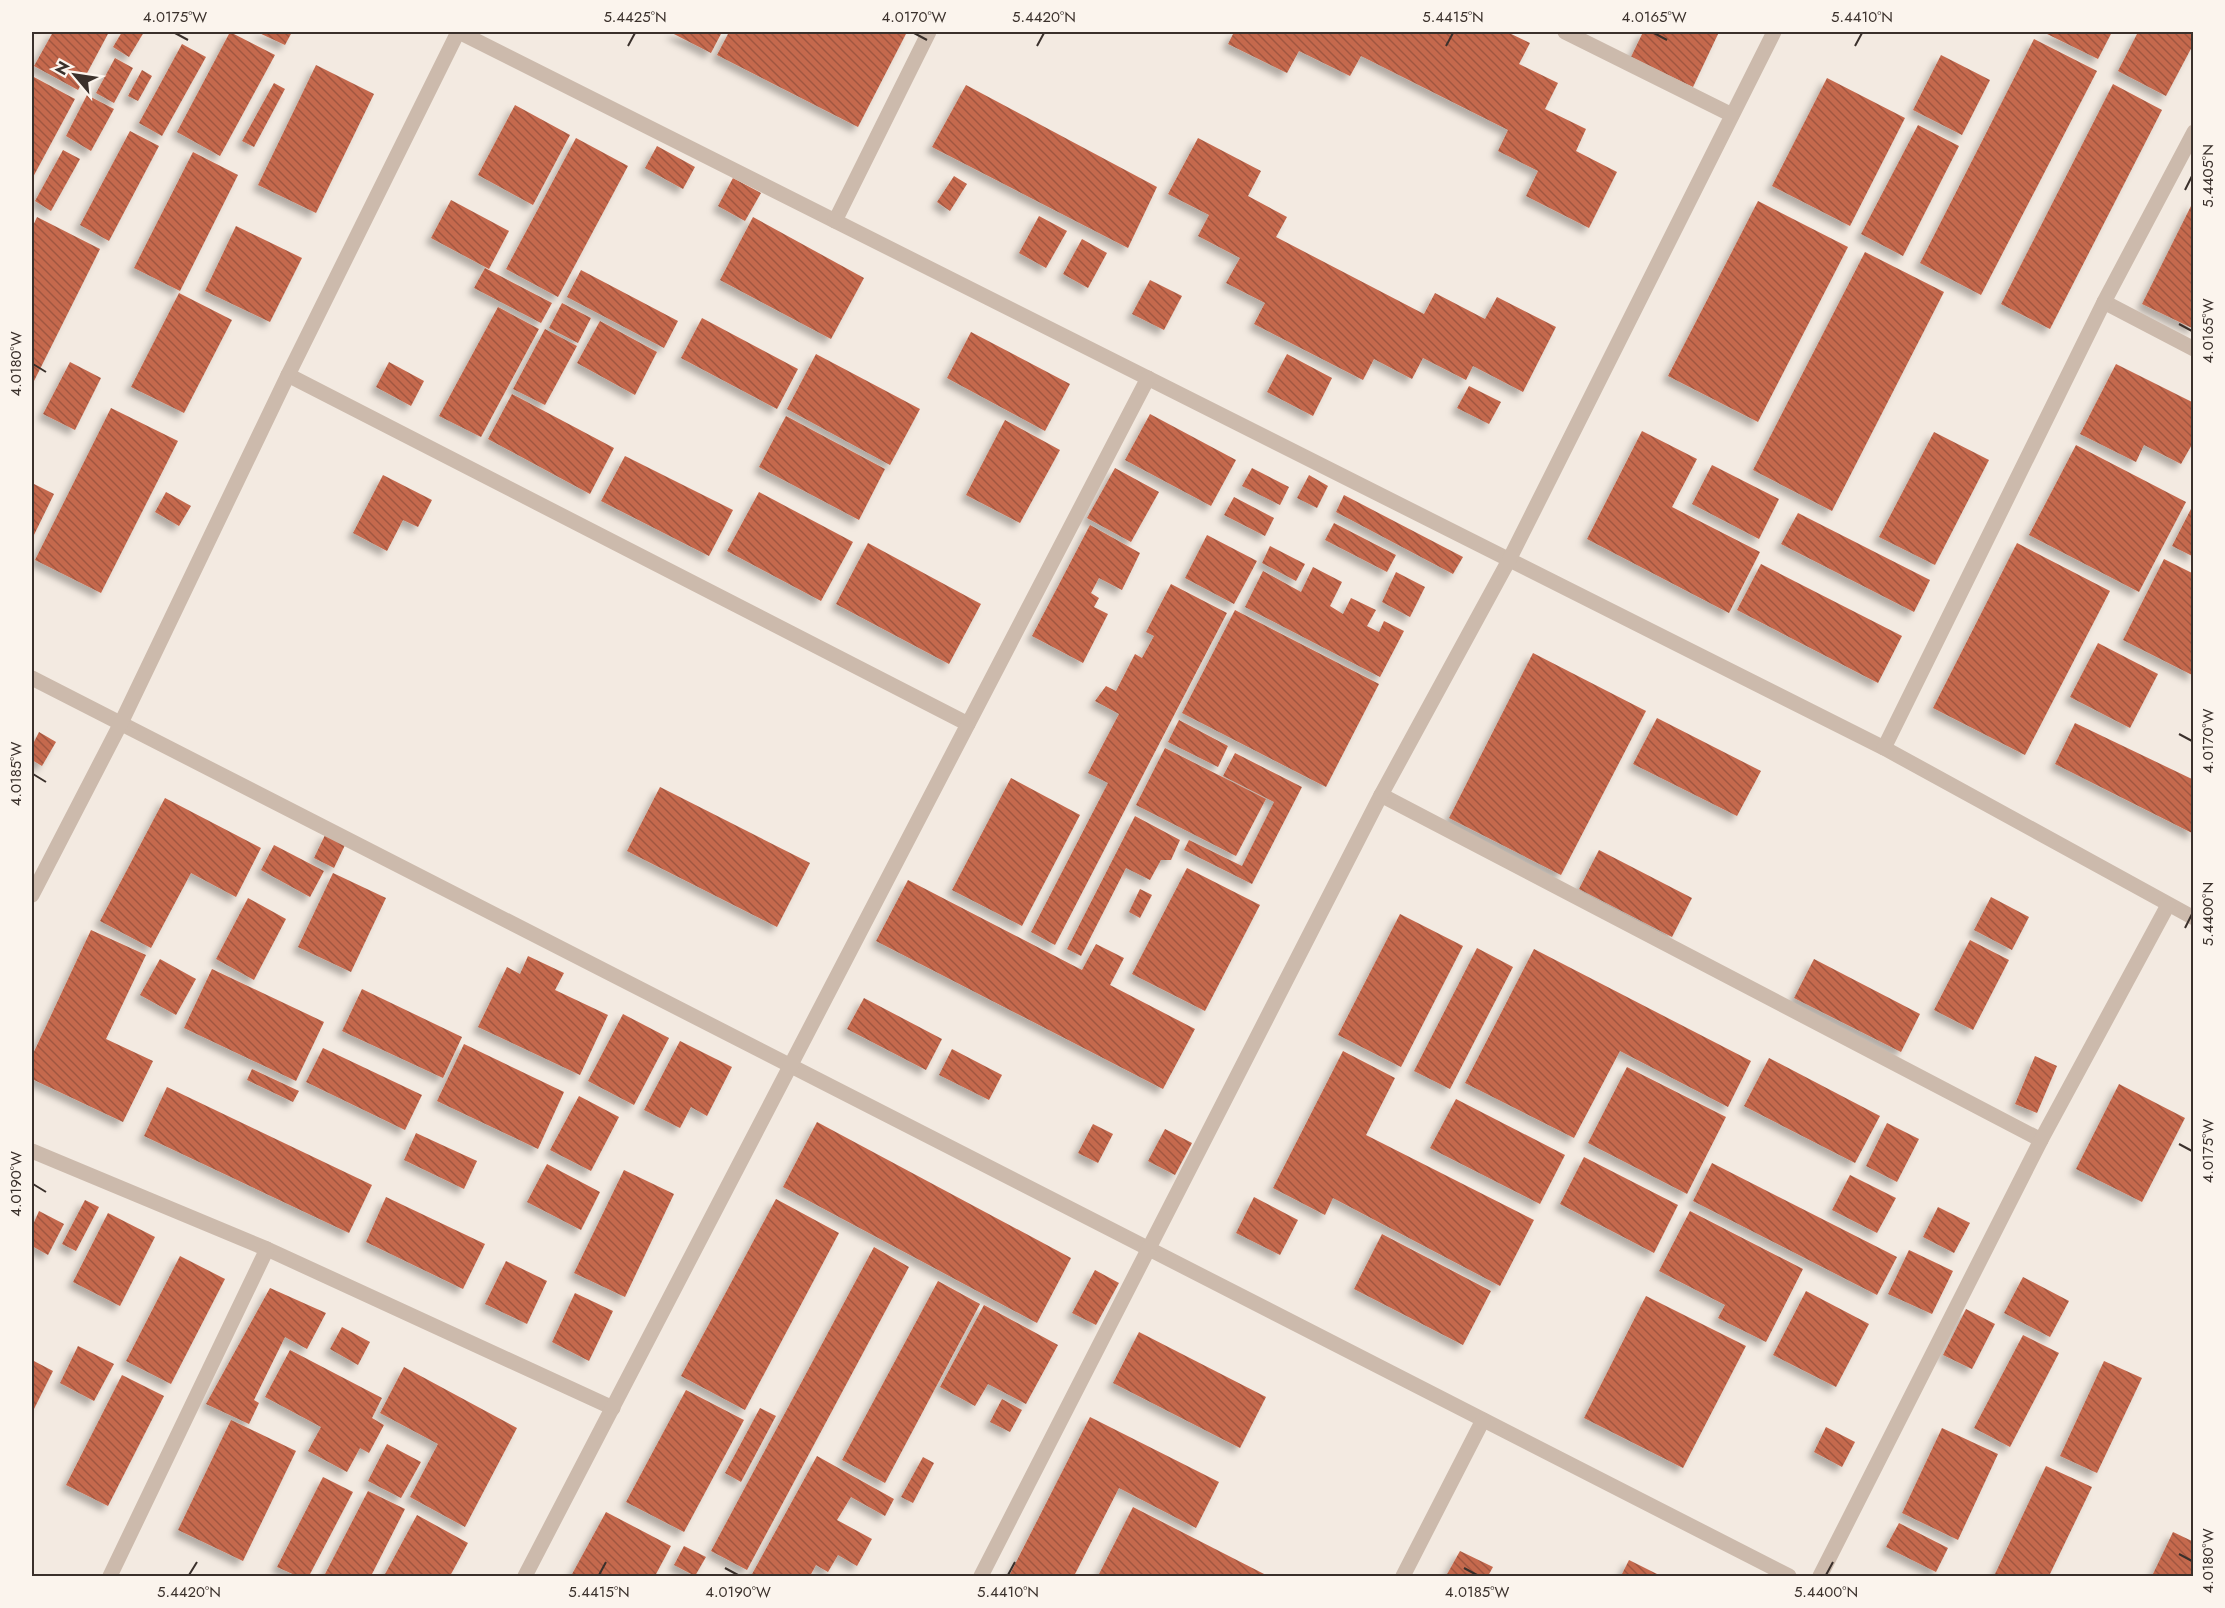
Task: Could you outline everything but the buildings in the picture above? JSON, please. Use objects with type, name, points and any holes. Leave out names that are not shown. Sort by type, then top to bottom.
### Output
[{"type":"street","points":[[32,895],[122,723],[288,375],[459,32],[1884,748],[2193,918]]},
{"type":"street","points":[[835,221],[929,32]]},
{"type":"street","points":[[1565,32],[1732,115]]},
{"type":"street","points":[[981,1576],[1150,1250],[1381,795],[1509,560],[1774,32]]},
{"type":"street","points":[[1884,748],[2104,302],[2193,132]]},
{"type":"street","points":[[2104,302],[2193,349]]},
{"type":"street","points":[[288,375],[968,724]]},
{"type":"street","points":[[525,1576],[1148,378]]},
{"type":"street","points":[[32,678],[1789,1576]]},
{"type":"street","points":[[1381,795],[2041,1140]]},
{"type":"street","points":[[1820,1576],[2041,1140],[2168,905]]},
{"type":"street","points":[[32,1151],[267,1249],[613,1408]]},
{"type":"street","points":[[110,1576],[267,1249]]},
{"type":"street","points":[[1403,1576],[1483,1420]]}]
